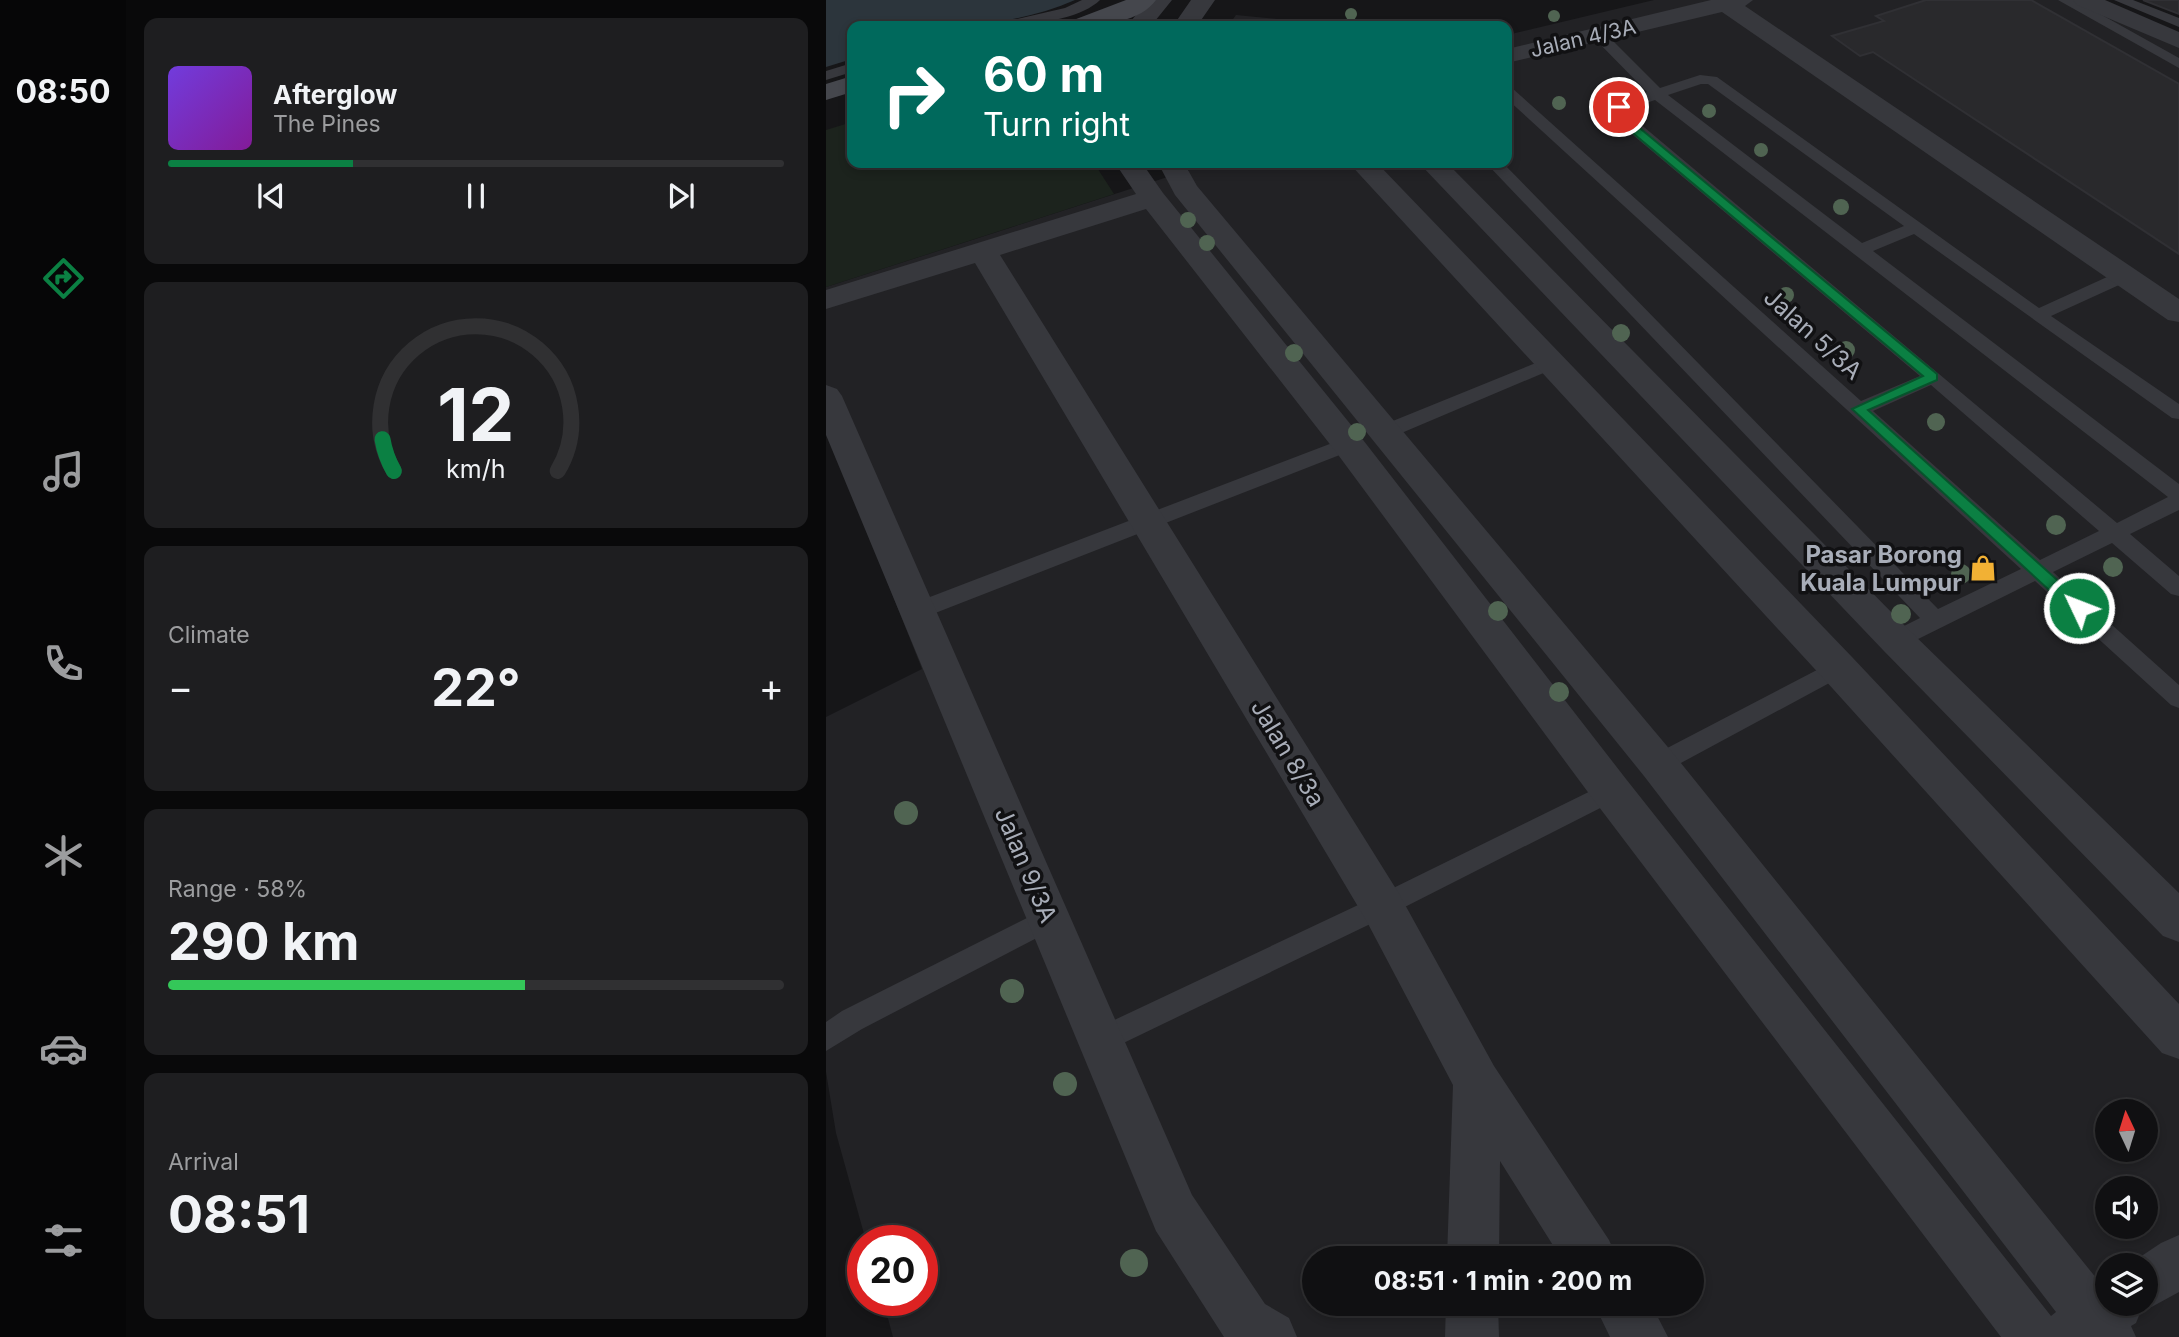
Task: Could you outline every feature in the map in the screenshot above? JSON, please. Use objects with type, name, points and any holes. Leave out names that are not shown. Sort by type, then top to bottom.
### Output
[{"type":"street","points":[[1095,21],[1119,13],[1144,0]]},
{"type":"street","points":[[1143,21],[1160,0]]},
{"type":"street","points":[[1188,21],[1203,0]]},
{"type":"street","points":[[2085,0],[2179,41]]},
{"type":"street","points":[[1733,2],[2179,313]]},
{"type":"street","name":"Jalan 4/3A","points":[[1512,55],[1733,2]]},
{"type":"street","points":[[826,92],[847,86]]},
{"type":"street","points":[[826,112],[847,106]]},
{"type":"street","points":[[1132,168],[1152,198],[1658,764],[2097,1324]]},
{"type":"street","points":[[1174,168],[1185,189],[1367,438],[1611,791],[2034,1337]]},
{"type":"street","points":[[1367,168],[1553,362],[2179,1037]]},
{"type":"street","points":[[1437,168],[1896,639],[2179,922]]},
{"type":"street","points":[[826,300],[1152,198]]},
{"type":"street","name":"Jalan 8/3a","points":[[982,250],[1382,906],[1477,1082],[1583,1246]]},
{"type":"street","name":"Jalan 9/3A","points":[[826,396],[1174,1213],[1258,1330]]},
{"type":"street","points":[[1473,1246],[1477,1082]]},
{"type":"street","points":[[2158,1276],[2179,1261]]},
{"type":"street","points":[[1472,1316],[1472,1337]]},
{"type":"street","points":[[1628,1316],[1641,1337]]},
{"type":"lane","points":[[1026,21],[1070,11],[1093,0]]},
{"type":"lane","points":[[2065,0],[2179,64]]},
{"type":"lane","points":[[2121,0],[2179,23]]},
{"type":"lane","points":[[1598,34],[1657,94],[2179,495]]},
{"type":"lane","points":[[826,76],[847,69]]},
{"type":"lane","points":[[2179,413],[1712,80],[1700,79],[1619,107],[1618,113],[2179,588]]},
{"type":"lane","name":"Jalan 5/3A","points":[[1512,96],[2179,699]]},
{"type":"lane","points":[[1499,168],[1936,621]]},
{"type":"lane","points":[[1861,250],[1917,226]]},
{"type":"lane","points":[[2038,315],[2124,276]]},
{"type":"lane","points":[[917,611],[1367,438],[1553,362]]},
{"type":"lane","points":[[1859,409],[1933,377]]},
{"type":"lane","points":[[1896,639],[2179,501]]},
{"type":"lane","points":[[1658,764],[1838,668]]},
{"type":"lane","points":[[1101,1040],[1382,906],[1611,791]]},
{"type":"lane","points":[[826,1038],[852,1020],[1049,919]]},
{"type":"shaded area","points":[[826,0],[1075,0],[1020,18],[1000,21],[847,21],[847,61],[826,67]]},
{"type":"shaded area","points":[[1654,0],[2081,0],[2179,44],[2179,1337],[893,1337],[887,1316],[938,1316],[938,1225],[862,1225],[836,1133],[826,1072],[826,717],[922,669],[826,428],[826,287],[1195,168],[1512,168],[1512,34]]},
{"type":"shaded area","points":[[1236,15],[1299,21],[1232,21]]},
{"type":"shaded area","points":[[847,124],[847,168],[1097,168],[1114,194],[826,287],[826,130]]},
{"type":"building","points":[[1926,0],[2031,0],[2179,84],[2179,254],[1873,52],[1860,56],[1832,36],[1884,21],[1876,16]]},
{"type":"building","points":[[2143,0],[2179,0],[2179,14]]},
{"type":"place","name":"Pasar Borong Kuala Lumpur","points":[[1983,568]]},
{"type":"route","points":[[1619,107],[1618,113],[1626,122],[1933,377],[1859,409],[2079,608]]}]
